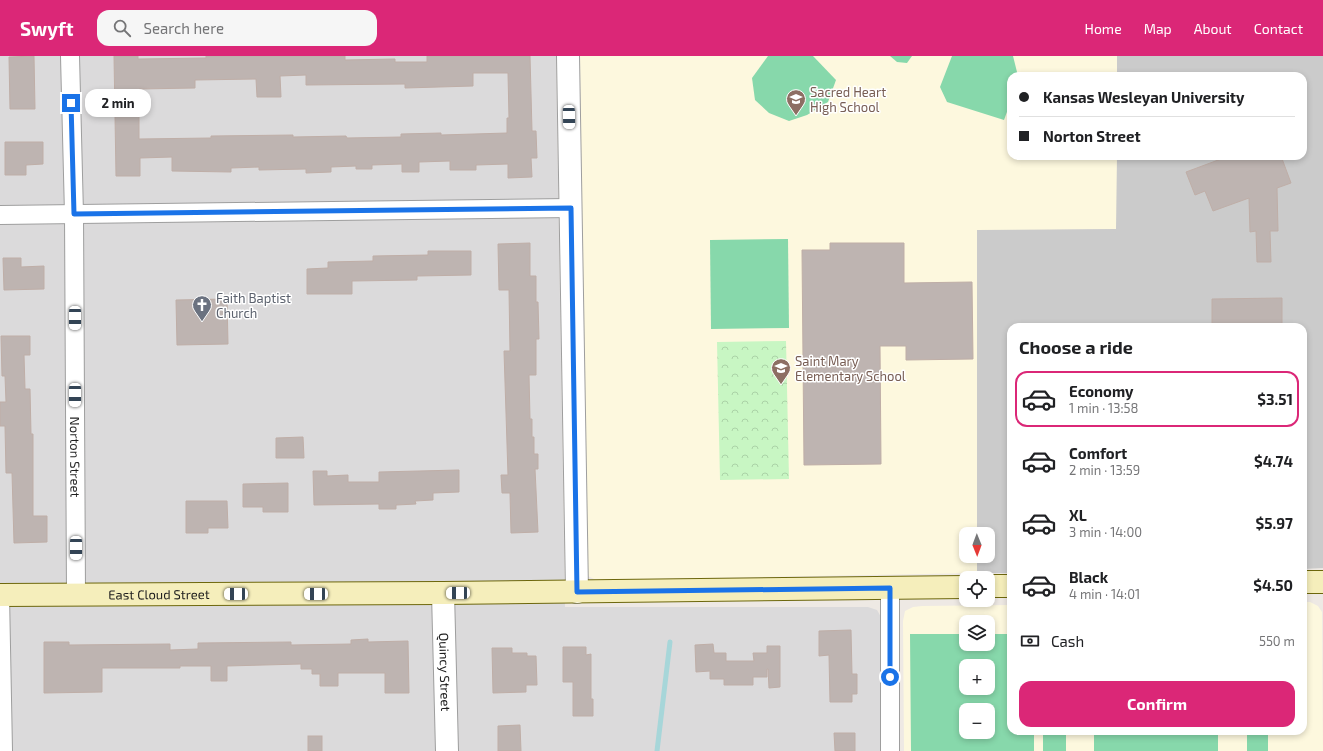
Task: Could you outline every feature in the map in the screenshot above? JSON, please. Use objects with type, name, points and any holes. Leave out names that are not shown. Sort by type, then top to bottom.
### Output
[{"type":"main road","points":[[1307,582],[1323,582]]},
{"type":"main road","points":[[995,586],[1007,586]]},
{"type":"main road","name":"East Cloud Street","points":[[0,595],[443,594],[959,587]]},
{"type":"street","name":"Norton Street","points":[[70,56],[74,214],[76,595]]},
{"type":"street","points":[[568,56],[577,592]]},
{"type":"street","points":[[0,214],[571,208]]},
{"type":"street","points":[[890,588],[890,751]]},
{"type":"street","name":"Quincy Street","points":[[443,594],[447,751]]},
{"type":"street","points":[[0,595],[3,751]]},
{"type":"shaded area","points":[[0,56],[556,56],[565,607],[868,607],[877,610],[881,617],[882,751],[0,751]]},
{"type":"shaded area","name":"Saint Mary Elementary School","points":[[580,56],[1117,56],[1117,72],[1007,72],[1007,160],[1117,160],[1117,229],[977,231],[977,527],[959,527],[959,563],[977,563],[977,571],[959,571],[959,573],[596,580],[588,576],[586,566]]},
{"type":"shaded area","points":[[1117,56],[1323,56],[1323,568],[1307,569],[1307,323],[1007,323],[1007,573],[977,571],[977,563],[995,563],[995,527],[977,527],[977,230],[1116,229],[1117,160],[1307,160],[1307,72],[1117,72]]},
{"type":"shaded area","points":[[1307,602],[1310,602],[1318,606],[1322,612],[1323,751],[904,751],[903,621],[905,611],[913,607],[959,606],[959,607],[995,607],[995,605],[1007,605],[1007,735],[1307,735]]},
{"type":"green space","points":[[768,56],[813,56],[836,80],[828,102],[807,115],[789,121],[769,113],[755,100],[752,78]]},
{"type":"green space","points":[[890,56],[912,56],[907,63],[897,62]]},
{"type":"green space","points":[[952,56],[1013,56],[1017,72],[1007,72],[1007,112],[1004,120],[947,102],[940,87]]},
{"type":"green space","points":[[788,239],[789,328],[711,329],[710,240]]},
{"type":"green space","points":[[786,341],[789,479],[720,480],[717,342]]},
{"type":"green space","points":[[910,634],[959,634],[959,651],[995,651],[995,634],[1007,634],[1007,735],[1034,735],[1034,751],[911,751]]},
{"type":"green space","points":[[1043,735],[1066,735],[1066,751],[1043,751]]},
{"type":"green space","points":[[1094,735],[1218,735],[1218,751],[1094,751]]},
{"type":"green space","points":[[1247,735],[1268,735],[1268,751],[1247,751]]},
{"type":"building","points":[[34,56],[35,109],[10,109],[9,57]]},
{"type":"building","points":[[114,56],[138,56],[138,59],[206,58],[206,56],[345,56],[345,60],[395,59],[395,62],[427,62],[427,56],[530,56],[532,131],[536,131],[537,158],[531,158],[532,177],[508,178],[508,164],[476,165],[476,170],[450,170],[450,161],[419,162],[419,172],[402,172],[402,164],[372,165],[372,169],[356,169],[356,166],[331,167],[331,172],[306,173],[306,169],[259,170],[259,167],[231,168],[231,172],[172,171],[172,157],[140,158],[140,176],[116,176]],"holes":[[[473,73],[508,73],[509,118],[507,118],[507,133],[441,135],[441,133],[401,134],[401,137],[347,138],[346,136],[293,137],[293,135],[139,139],[139,89],[195,88],[195,80],[256,79],[257,97],[281,97],[280,76],[306,75],[306,85],[405,84],[405,88],[473,86]]]},
{"type":"building","points":[[5,142],[43,142],[43,164],[26,165],[26,175],[5,175]]},
{"type":"building","points":[[1218,160],[1282,160],[1291,183],[1277,188],[1278,231],[1270,231],[1271,262],[1257,262],[1256,231],[1250,232],[1249,198],[1213,211],[1205,191],[1195,195],[1186,172]]},
{"type":"building","points":[[530,243],[530,276],[536,276],[536,302],[538,302],[539,339],[536,339],[536,375],[529,375],[532,437],[534,437],[534,454],[538,454],[538,469],[535,469],[538,532],[511,533],[510,493],[502,493],[501,475],[508,475],[504,351],[510,351],[509,290],[499,290],[498,244]]},
{"type":"building","points":[[830,243],[904,243],[904,283],[972,282],[973,359],[906,360],[906,346],[880,346],[881,464],[804,465],[802,250],[830,250]]},
{"type":"building","points":[[428,251],[471,251],[471,275],[417,276],[417,280],[352,281],[352,294],[307,294],[307,269],[328,268],[328,262],[373,261],[373,256],[428,255]]},
{"type":"building","points":[[3,258],[21,258],[21,267],[44,266],[44,289],[4,290]]},
{"type":"building","points":[[1282,298],[1282,323],[1212,323],[1212,299]]},
{"type":"building","name":"Faith Baptist Church","points":[[227,299],[228,344],[177,345],[176,300]]},
{"type":"building","points":[[1,336],[30,336],[30,355],[24,355],[25,389],[30,389],[31,434],[33,434],[33,516],[47,516],[47,542],[14,543],[12,473],[6,473],[5,426],[0,426],[0,402],[6,402],[5,376],[2,376]]},
{"type":"building","points":[[303,437],[304,458],[276,458],[276,438]]},
{"type":"building","points":[[459,470],[459,492],[433,493],[433,500],[415,501],[416,504],[396,505],[396,509],[379,509],[379,504],[314,505],[313,471],[327,471],[327,476],[348,475],[348,482],[379,482],[379,472]]},
{"type":"building","points":[[288,483],[288,512],[263,512],[263,507],[243,507],[243,484]]},
{"type":"building","points":[[186,501],[227,501],[228,528],[208,528],[208,533],[186,533]]},
{"type":"building","points":[[851,630],[852,674],[857,674],[857,694],[852,694],[852,702],[830,702],[829,655],[819,656],[819,631]]},
{"type":"building","points":[[368,639],[368,642],[408,641],[409,693],[385,693],[385,673],[338,673],[338,686],[320,686],[320,674],[312,674],[312,669],[301,669],[301,664],[227,666],[227,681],[211,681],[211,666],[180,666],[180,668],[102,668],[102,692],[44,693],[44,642],[69,642],[69,645],[170,644],[170,650],[198,649],[198,643],[291,642],[291,645],[351,644],[351,640]]},
{"type":"building","points":[[713,644],[714,653],[726,653],[726,661],[754,661],[753,653],[767,653],[767,646],[780,646],[780,687],[769,688],[768,669],[767,677],[753,677],[753,685],[724,685],[724,679],[710,679],[710,671],[696,672],[695,645]]},
{"type":"building","points":[[563,647],[586,647],[586,655],[591,654],[591,699],[593,699],[593,716],[573,716],[573,682],[563,682]]},
{"type":"building","points":[[492,648],[512,648],[512,653],[527,653],[527,656],[536,656],[537,685],[526,685],[526,692],[493,693]]},
{"type":"building","points":[[520,725],[521,751],[498,751],[498,726]]},
{"type":"building","points":[[834,733],[855,733],[855,751],[835,751]]},
{"type":"building","points":[[308,736],[322,736],[322,751],[308,751]]},
{"type":"waterway","points":[[657,751],[670,642]]},
{"type":"place","name":"Sacred Heart High School","points":[[796,116]]},
{"type":"place","name":"Faith Baptist Church","points":[[202,322]]},
{"type":"place","name":"Saint Mary Elementary School","points":[[781,385]]},
{"type":"route","points":[[71,103],[74,214],[571,208],[577,592],[890,588],[890,677]]}]
